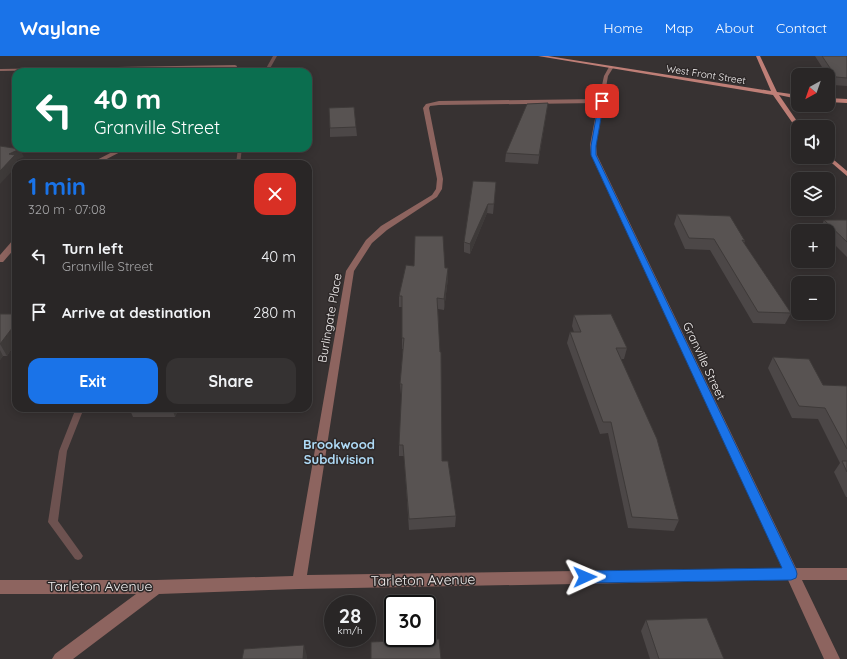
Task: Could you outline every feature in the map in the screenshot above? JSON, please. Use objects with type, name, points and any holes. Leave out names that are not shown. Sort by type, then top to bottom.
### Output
[{"type":"street","name":"West Front Street","points":[[540,56],[791,96]]},
{"type":"street","points":[[758,56],[775,94],[793,120]]},
{"type":"street","points":[[118,68],[235,66],[234,68]]},
{"type":"street","name":"Granville Street","points":[[611,68],[606,76],[593,146],[594,155],[832,659]]},
{"type":"street","points":[[0,70],[12,70]]},
{"type":"street","points":[[835,100],[847,101]]},
{"type":"street","name":"Burlingate Place","points":[[299,582],[350,271],[369,242],[384,228],[435,196],[439,189],[440,179],[426,108],[428,105],[439,103],[602,101]]},
{"type":"street","points":[[100,160],[116,152]]},
{"type":"street","points":[[835,163],[847,174]]},
{"type":"street","points":[[0,260],[12,246]]},
{"type":"street","name":"Tarleton Avenue","points":[[0,587],[156,587],[299,582],[847,574]]},
{"type":"street","points":[[60,659],[156,587]]},
{"type":"building","points":[[822,56],[847,56],[847,78],[836,77],[835,68],[830,68]]},
{"type":"building","points":[[548,103],[539,155],[506,153],[527,104]]},
{"type":"building","points":[[354,107],[356,127],[330,128],[329,108]]},
{"type":"building","points":[[0,146],[12,148],[12,152],[13,152],[9,154],[15,155],[0,171]]},
{"type":"building","points":[[473,181],[496,182],[494,204],[488,204],[470,244],[464,242]]},
{"type":"building","points":[[677,214],[730,216],[745,241],[742,240],[791,313],[758,312],[714,239],[689,238]]},
{"type":"building","points":[[824,220],[847,220],[847,242],[835,231],[835,224],[828,224]]},
{"type":"building","points":[[415,236],[443,236],[445,268],[448,268],[444,299],[437,298],[441,352],[442,461],[448,461],[456,516],[409,519],[403,445],[399,445],[402,384],[400,384],[404,338],[402,338],[402,296],[399,296],[406,265],[414,266]]},
{"type":"building","points":[[0,314],[12,314],[12,328],[0,344]]},
{"type":"building","points":[[611,314],[627,348],[616,348],[657,439],[679,520],[632,517],[611,422],[603,422],[570,332],[581,332],[574,315]]},
{"type":"building","points":[[773,357],[809,359],[823,385],[847,386],[847,449],[825,408],[799,406]]},
{"type":"building","points":[[842,461],[847,461],[847,472]]},
{"type":"building","points":[[707,618],[724,659],[659,659],[646,620]]},
{"type":"building","points":[[436,639],[439,639],[441,659],[371,659],[371,647],[376,647],[376,642],[384,641],[384,647],[436,647]]},
{"type":"building","points":[[304,645],[303,659],[242,659],[244,649]]},
{"type":"waterway","points":[[268,68],[275,56]]},
{"type":"waterway","points":[[238,160],[240,152]]},
{"type":"waterway","points":[[78,412],[63,451],[53,522],[78,556]]},
{"type":"district","name":"Brookwood Subdivision","points":[[339,452]]},
{"type":"route","points":[[585,577],[791,574],[623,220],[594,155],[593,146],[602,101]]}]
